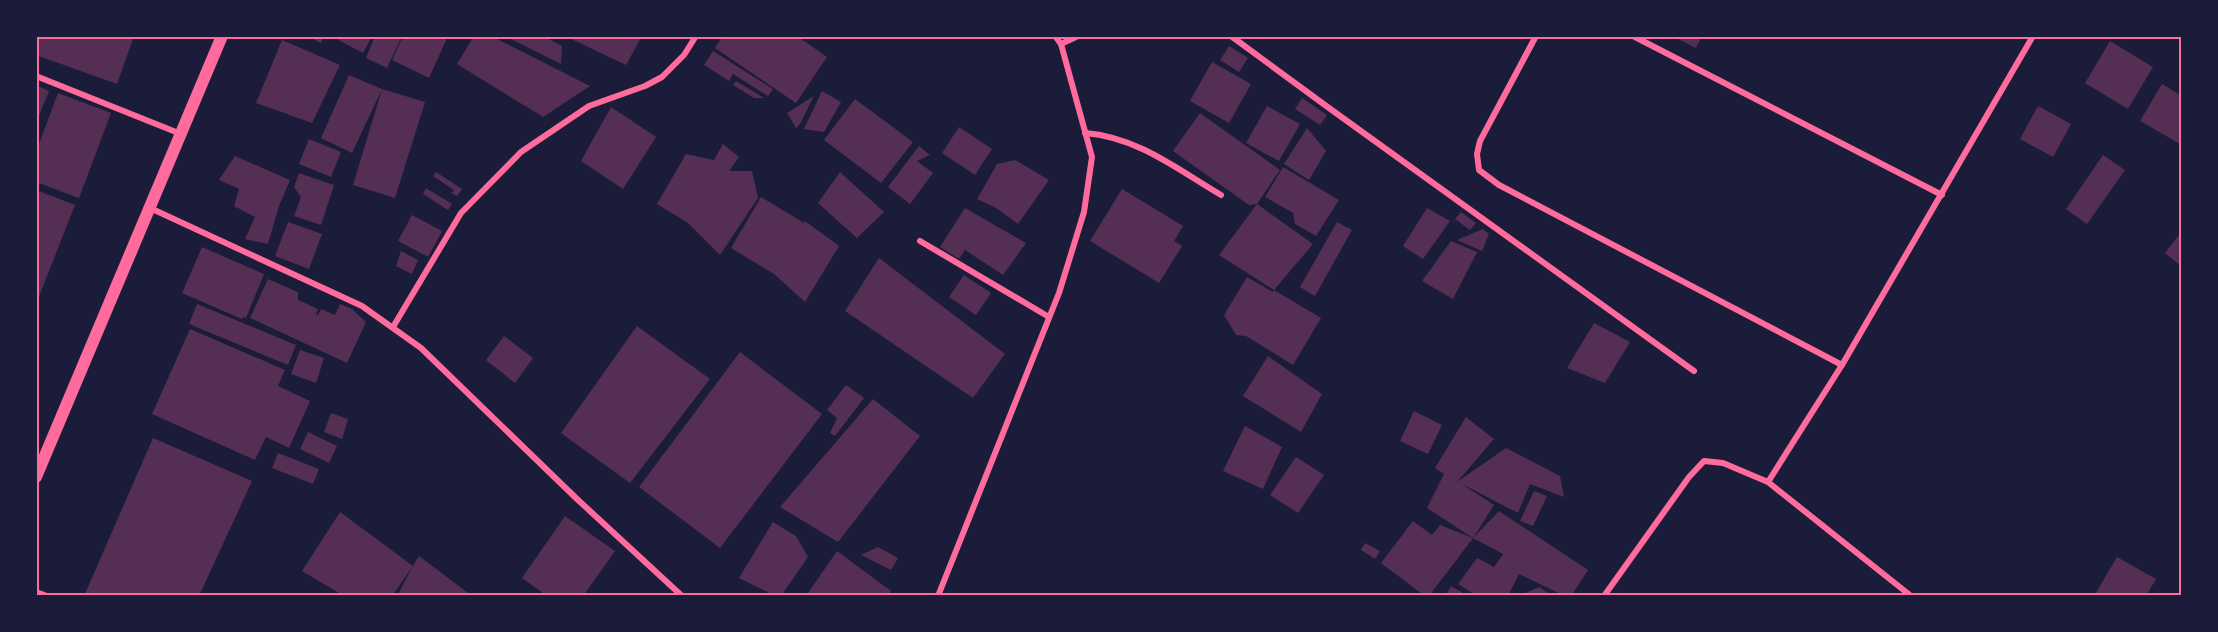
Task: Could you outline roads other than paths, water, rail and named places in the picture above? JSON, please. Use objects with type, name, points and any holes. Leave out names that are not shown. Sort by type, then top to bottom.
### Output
[{"type":"main road","points":[[36,477],[222,36]]},
{"type":"street","points":[[393,327],[461,213],[521,152],[589,106],[645,86],[662,77],[684,55],[696,36]]},
{"type":"street","points":[[938,596],[1059,293],[1084,212],[1092,157],[1061,44],[1055,36]]},
{"type":"street","points":[[1061,44],[1078,36]]},
{"type":"street","points":[[1232,36],[1694,371]]},
{"type":"street","points":[[1536,36],[1480,141],[1477,154],[1479,170],[1499,185],[1842,365]]},
{"type":"street","points":[[1633,36],[1942,195]]},
{"type":"street","points":[[1768,482],[1842,365],[2033,36]]},
{"type":"street","points":[[36,76],[181,134]]},
{"type":"street","points":[[1085,133],[1104,135],[1154,153],[1221,195]]},
{"type":"street","points":[[150,208],[362,306],[393,327],[421,348],[682,596]]},
{"type":"street","points":[[920,241],[1049,317]]},
{"type":"street","points":[[1604,596],[1689,477],[1704,461],[1723,463],[1768,482],[1911,596]]},
{"type":"street","points":[[36,592],[47,596]]}]
